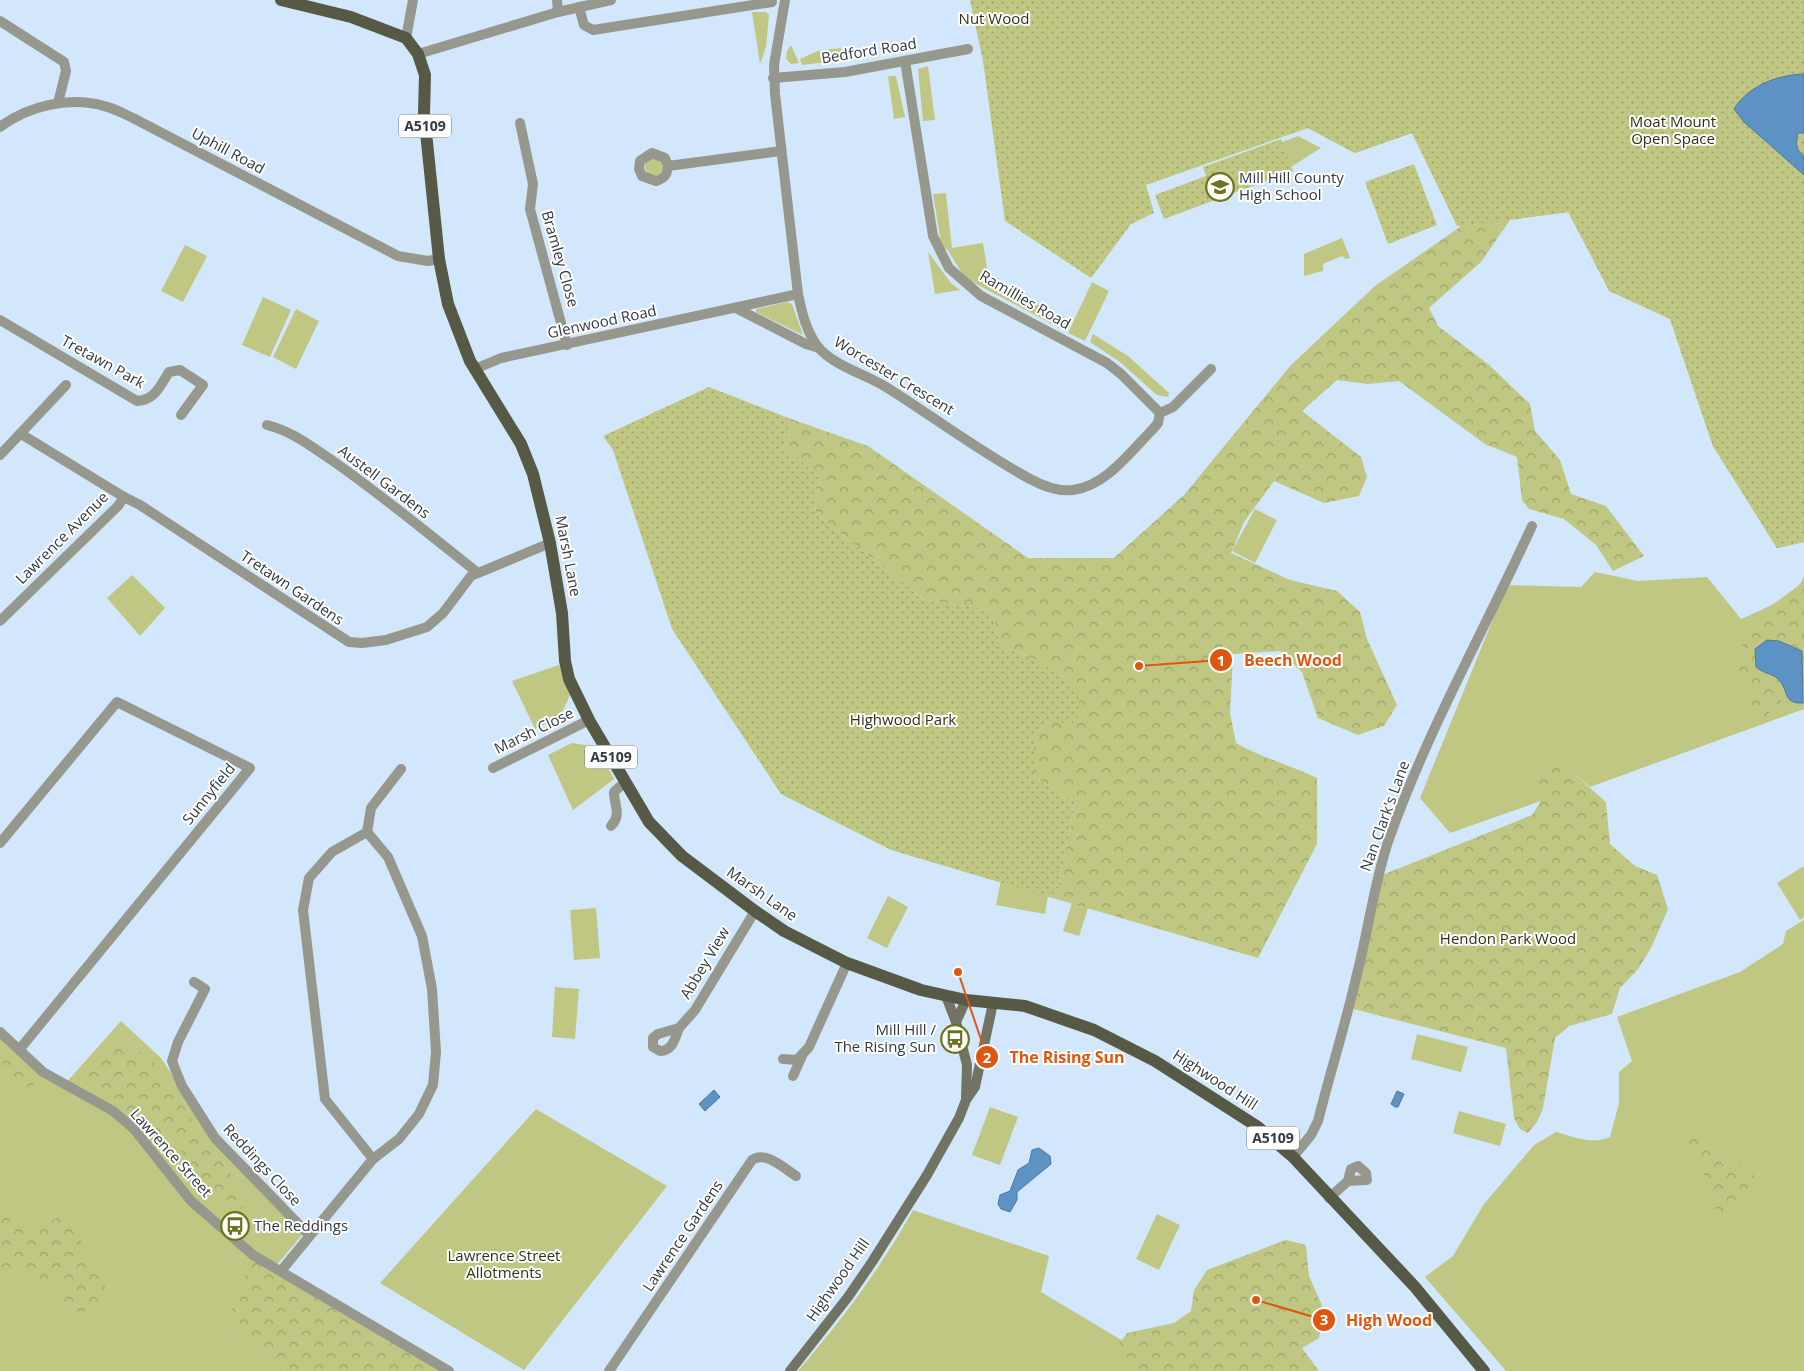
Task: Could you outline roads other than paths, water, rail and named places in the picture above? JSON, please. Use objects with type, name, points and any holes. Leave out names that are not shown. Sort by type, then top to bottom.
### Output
[{"type":"main road","points":[[281,0],[352,18],[406,38]]},
{"type":"main road","name":"Marsh Lane","points":[[406,38],[418,54],[425,75],[424,113],[439,259],[448,304],[463,345],[475,369],[521,444],[533,474],[550,543],[562,613],[565,660],[569,679],[589,720],[649,822],[660,836],[682,856],[784,931],[847,963],[898,983],[946,996],[993,1002]]},
{"type":"main road","name":"Highwood Hill","points":[[946,996],[956,1022],[967,1065],[966,1100]]},
{"type":"main road","points":[[956,1022],[966,1000]]},
{"type":"main road","name":"Highwood Hill","points":[[790,1371],[848,1297],[872,1262],[927,1175],[959,1118],[966,1100],[974,1087],[993,1002],[1041,1010],[1094,1030],[1155,1061],[1258,1127],[1293,1157],[1329,1198],[1415,1287],[1484,1371]]},
{"type":"street","points":[[406,38],[413,0]]},
{"type":"street","points":[[557,0],[558,12]]},
{"type":"street","points":[[418,54],[558,12],[611,0]]},
{"type":"street","name":"Worcester Crescent","points":[[785,0],[773,78],[798,294],[803,317],[819,348],[831,358],[884,386],[1030,479],[1048,487],[1074,490],[1090,485],[1105,476],[1153,429],[1158,423],[1160,413]]},
{"type":"street","points":[[579,7],[584,25],[593,30],[772,2]]},
{"type":"street","points":[[0,21],[64,62],[66,71],[58,102]]},
{"type":"street","name":"Bedford Road","points":[[773,78],[846,72],[968,49]]},
{"type":"street","name":"Ramillies Road","points":[[905,62],[933,236],[950,268],[981,296],[1107,363],[1121,374],[1160,413]]},
{"type":"street","name":"Uphill Road","points":[[0,128],[9,121],[33,110],[58,102],[84,102],[104,106],[133,118],[398,256],[428,261],[439,259]]},
{"type":"street","name":"Bramley Close","points":[[520,123],[533,184],[530,209],[567,345]]},
{"type":"street","points":[[668,166],[781,151]]},
{"type":"street","name":"Glenwood Road","points":[[475,369],[501,358],[798,294]]},
{"type":"street","points":[[736,308],[806,344],[819,348]]},
{"type":"street","name":"Tretawn Park","points":[[0,320],[137,400],[146,400],[154,395],[169,372],[180,370],[203,385],[181,415]]},
{"type":"street","points":[[1160,413],[1173,407],[1211,369]]},
{"type":"street","points":[[0,455],[66,384]]},
{"type":"street","name":"Austell Gardens","points":[[267,425],[282,428],[296,436],[358,479],[478,573]]},
{"type":"street","name":"Tretawn Gardens","points":[[21,434],[140,505],[349,642],[362,643],[386,640],[428,627],[443,613],[471,576],[550,543]]},
{"type":"street","name":"Lawrence Avenue","points":[[0,621],[118,506],[124,497]]},
{"type":"street","name":"Nan Clark's Lane","points":[[1293,1157],[1311,1136],[1318,1120],[1356,978],[1377,877],[1389,841],[1455,684],[1495,606],[1532,526]]},
{"type":"street","name":"Sunnyfield","points":[[0,843],[117,702],[250,768],[19,1050]]},
{"type":"street","name":"Marsh Close","points":[[492,768],[589,720]]},
{"type":"street","points":[[281,1271],[373,1159],[400,1139],[419,1114],[433,1085],[436,1052],[432,989],[422,936],[388,857],[367,832],[371,808],[401,769]]},
{"type":"street","points":[[611,826],[616,820],[617,813],[614,792],[625,782]]},
{"type":"street","points":[[367,832],[332,852],[309,878],[303,910],[325,1099],[373,1159]]},
{"type":"street","name":"Abbey View","points":[[679,1028],[695,1010],[755,911]]},
{"type":"street","points":[[793,1076],[802,1055],[824,1016],[847,963]]},
{"type":"street","name":"Reddings Close","points":[[194,982],[205,989],[178,1042],[172,1061],[182,1086],[215,1138],[309,1236]]},
{"type":"street","name":"Lawrence Street","points":[[0,1032],[43,1072],[113,1111],[134,1129],[191,1201],[254,1255],[449,1371]]},
{"type":"street","points":[[783,1059],[791,1061],[802,1055]]},
{"type":"street","name":"Lawrence Gardens","points":[[609,1371],[752,1160],[756,1157],[764,1157],[796,1176]]},
{"type":"street","points":[[1329,1198],[1348,1181]]},
{"type":"water","points":[[1804,74],[1804,133],[1798,133],[1797,143],[1799,151],[1804,156],[1804,175],[1744,122],[1734,109],[1747,94],[1764,83],[1774,79]]},
{"type":"water","points":[[1767,640],[1779,641],[1802,651],[1803,703],[1791,701],[1777,678],[1756,667],[1755,649]]},
{"type":"water","points":[[714,1090],[720,1097],[705,1111],[699,1104]]},
{"type":"water","points":[[1397,1091],[1404,1094],[1398,1107],[1395,1107],[1391,1104]]},
{"type":"water","points":[[1039,1148],[1050,1156],[1051,1164],[1017,1192],[1017,1200],[1010,1212],[1001,1209],[998,1204],[1000,1195],[1010,1191],[1018,1170],[1029,1163],[1032,1150]]},
{"type":"place","name":"Mill Hill County High School","points":[[1220,187]]},
{"type":"place","name":"Beech Wood","points":[[1139,666]]},
{"type":"place","name":"The Rising Sun","points":[[958,972]]},
{"type":"place","name":"Mill Hill / The Rising Sun","points":[[955,1039]]},
{"type":"place","name":"The Reddings","points":[[235,1226]]},
{"type":"place","name":"High Wood","points":[[1256,1300]]},
{"type":"park label","name":"Nut Wood","points":[[994,19]]},
{"type":"park label","name":"Moat Mount Open Space","points":[[1673,130]]},
{"type":"park label","name":"Highwood Park","points":[[903,720]]},
{"type":"park label","name":"Hendon Park Wood","points":[[1508,939]]},
{"type":"park label","name":"Lawrence Street Allotments","points":[[504,1264]]}]
